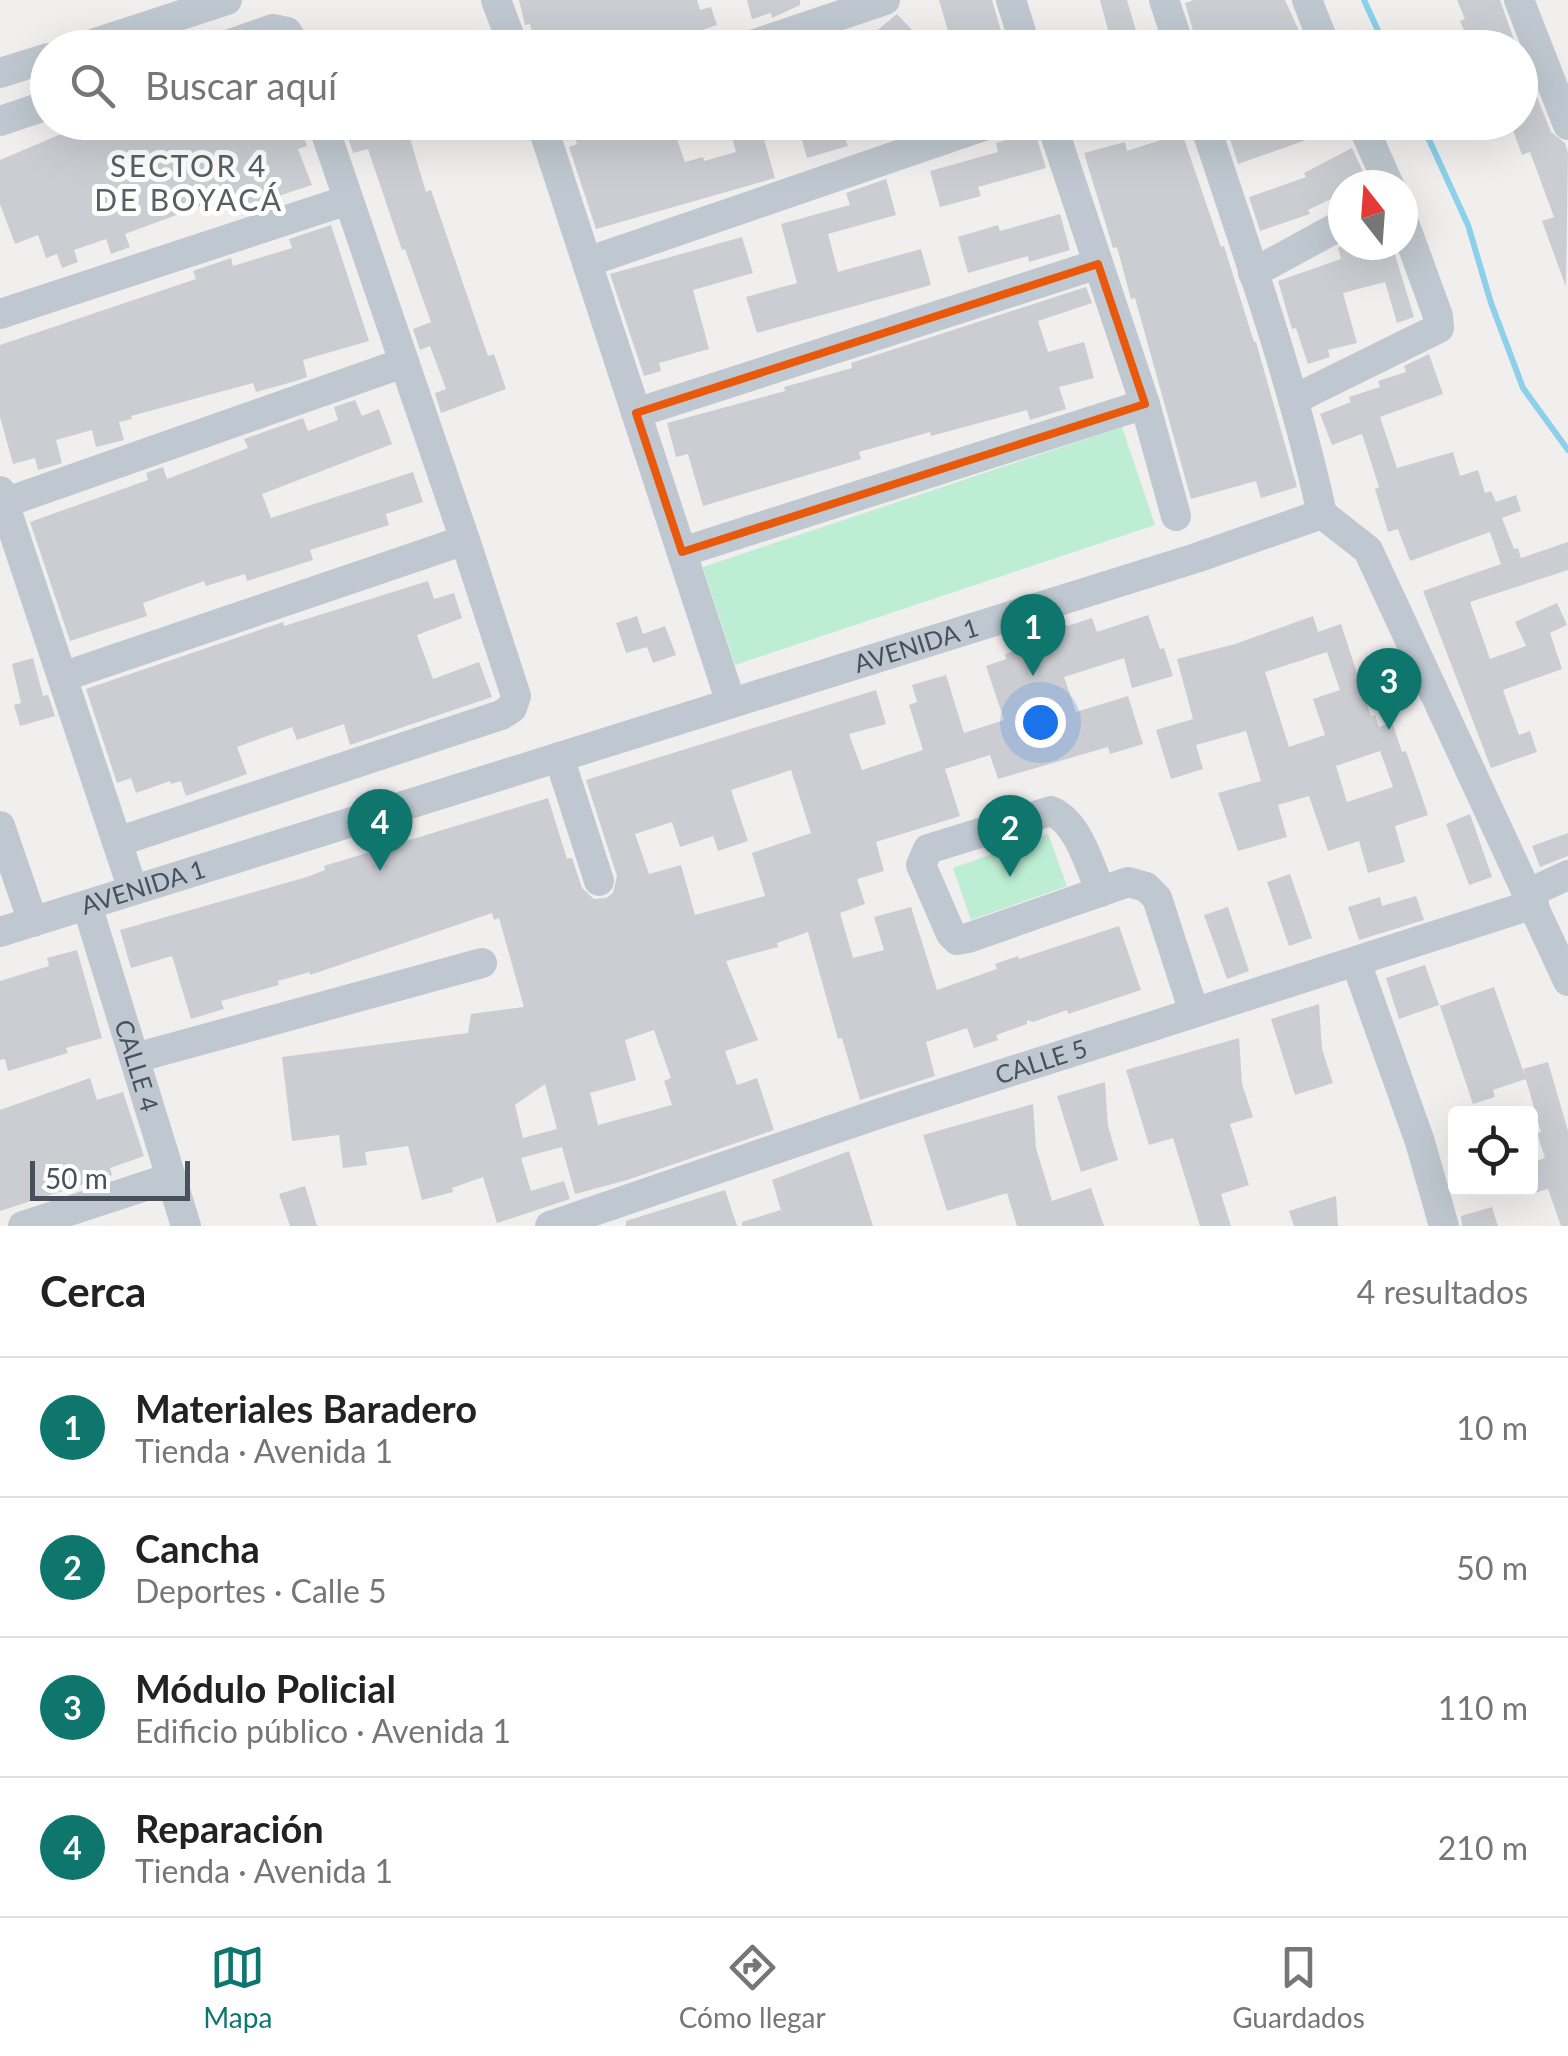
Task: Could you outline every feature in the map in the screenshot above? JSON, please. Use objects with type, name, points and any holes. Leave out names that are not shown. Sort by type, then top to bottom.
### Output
[{"type":"street","points":[[135,30],[226,0]]},
{"type":"street","points":[[496,0],[507,30]]},
{"type":"street","points":[[796,30],[884,0]]},
{"type":"street","points":[[1010,0],[1020,30]]},
{"type":"street","points":[[1164,0],[1174,30]]},
{"type":"street","points":[[1307,0],[1319,30]]},
{"type":"street","points":[[1519,0],[1531,30]]},
{"type":"street","points":[[1538,49],[1568,126]]},
{"type":"street","points":[[0,73],[30,64]]},
{"type":"street","points":[[0,121],[30,111]]},
{"type":"street","points":[[118,842],[501,715],[512,708],[516,696],[328,140]]},
{"type":"street","points":[[547,140],[732,703]]},
{"type":"street","points":[[587,262],[943,140]]},
{"type":"street","points":[[1058,140],[1145,404],[1176,516]]},
{"type":"street","points":[[1210,140],[1295,399],[1322,514],[1368,550],[1568,981]]},
{"type":"street","points":[[1368,140],[1382,170]]},
{"type":"street","points":[[0,314],[348,200]]},
{"type":"street","points":[[1254,273],[1328,232]]},
{"type":"street","points":[[1295,399],[1439,328],[1418,260]]},
{"type":"street","points":[[636,412],[1098,264]]},
{"type":"street","points":[[134,890],[2,497],[403,363]]},
{"type":"street","points":[[682,552],[1145,404]]},
{"type":"street","name":"AVENIDA 1","points":[[0,932],[1178,564],[1322,514]]},
{"type":"street","points":[[62,676],[466,540]]},
{"type":"street","points":[[559,758],[599,880]]},
{"type":"street","points":[[1100,892],[1072,828],[1063,816],[1052,811],[928,849],[921,866],[950,934],[957,940],[1100,892],[1128,882],[1146,887],[1157,898],[1194,1012]]},
{"type":"street","points":[[0,826],[33,922]]},
{"type":"street","name":"CALLE 5","points":[[550,1226],[630,1214],[884,1112],[1356,962],[1531,898],[1568,875]]},
{"type":"street","name":"CALLE 4","points":[[88,905],[186,1226]]},
{"type":"street","points":[[1356,962],[1420,1142],[1444,1226]]},
{"type":"street","points":[[135,1058],[482,963]]},
{"type":"street","points":[[23,1226],[170,1178]]},
{"type":"highlighted area","points":[[1098,264],[1145,404],[682,552],[636,413]]},
{"type":"green space","points":[[1122,427],[1155,525],[735,665],[703,567]]},
{"type":"green space","points":[[1048,834],[1067,886],[971,920],[953,868]]},
{"type":"building","points":[[519,0],[697,0],[700,10],[711,7],[717,25],[702,30],[532,30],[530,24],[525,25]]},
{"type":"building","points":[[747,0],[800,0],[800,5],[772,18],[771,13],[752,19]]},
{"type":"building","points":[[939,0],[992,0],[1001,30],[948,30]]},
{"type":"building","points":[[1100,0],[1127,0],[1136,30],[1108,30]]},
{"type":"building","points":[[1285,0],[1299,30],[1193,30],[1185,3]]},
{"type":"building","points":[[1457,0],[1500,0],[1511,30],[1464,30],[1460,21],[1465,19]]},
{"type":"building","points":[[897,14],[912,30],[878,30]]},
{"type":"building","points":[[1538,100],[1551,132],[1565,143],[1568,153],[1566,287],[1542,221],[1554,217],[1530,152],[1522,155],[1517,140],[1538,140]]},
{"type":"building","points":[[47,140],[305,140],[307,146],[298,149],[312,185],[239,209],[233,194],[125,234],[130,247],[111,254],[106,239],[74,250],[78,262],[62,268],[57,254],[46,258],[38,235],[15,244],[0,204],[0,160]]},
{"type":"building","points":[[349,140],[410,140],[488,356],[494,354],[506,389],[441,413],[435,393],[446,389],[430,346],[420,350],[413,329],[431,322],[368,149],[353,153]]},
{"type":"building","points":[[576,140],[677,140],[685,162],[736,152],[733,140],[764,140],[775,178],[596,229],[569,147],[577,144]]},
{"type":"building","points":[[802,140],[846,140],[848,146],[807,158]]},
{"type":"building","points":[[1037,140],[1046,168],[978,187],[981,196],[940,207],[930,171],[998,152],[996,143]]},
{"type":"building","points":[[1161,140],[1184,140],[1256,342],[1297,487],[1261,498],[1256,481],[1191,499],[1135,298],[1131,299],[1117,247],[1113,248],[1084,153],[1125,142],[1127,151]]},
{"type":"building","points":[[1230,140],[1306,140],[1238,164]]},
{"type":"building","points":[[1352,148],[1362,170],[1328,170],[1328,200],[1308,210],[1310,214],[1260,231],[1249,197],[1306,177],[1304,173]]},
{"type":"building","points":[[886,179],[896,215],[828,234],[838,272],[921,249],[931,285],[757,333],[746,297],[797,283],[781,224],[850,205],[846,193]]},
{"type":"building","points":[[1060,214],[1070,250],[1029,262],[1028,256],[968,273],[958,237],[998,225],[1000,231]]},
{"type":"building","points":[[331,225],[369,341],[303,360],[307,377],[296,381],[256,392],[253,383],[131,416],[132,419],[119,422],[124,440],[96,447],[92,430],[56,440],[62,463],[38,470],[35,458],[13,464],[0,417],[0,345],[196,279],[193,271],[231,258],[233,266],[292,248],[289,239]]},
{"type":"building","points":[[742,237],[753,273],[693,290],[709,349],[659,363],[661,371],[644,376],[610,274]]},
{"type":"building","points":[[1338,260],[1397,260],[1414,317],[1397,323],[1385,282],[1343,293],[1357,343],[1328,350],[1330,357],[1308,364],[1296,328],[1292,329],[1278,281]]},
{"type":"building","points":[[1086,287],[1092,303],[1038,321],[1048,352],[1084,342],[1094,378],[1059,387],[1066,409],[1030,420],[1027,410],[931,436],[930,432],[859,452],[861,459],[703,506],[688,454],[676,457],[667,423],[785,391],[784,387],[852,368],[851,363]]},
{"type":"building","points":[[1429,354],[1443,394],[1380,417],[1397,468],[1453,452],[1460,476],[1478,470],[1485,493],[1491,491],[1496,502],[1516,495],[1521,511],[1502,518],[1521,558],[1568,542],[1568,570],[1470,602],[1490,659],[1526,646],[1515,622],[1557,603],[1567,625],[1550,633],[1562,669],[1503,690],[1519,735],[1530,731],[1537,752],[1491,768],[1423,591],[1501,564],[1490,532],[1410,561],[1398,529],[1388,532],[1362,434],[1332,445],[1320,414],[1351,402],[1349,397],[1380,387],[1378,381],[1406,372],[1404,366]]},
{"type":"building","points":[[355,400],[362,416],[379,409],[392,444],[262,494],[271,518],[413,472],[423,502],[386,514],[389,525],[310,550],[313,560],[247,581],[245,574],[206,586],[204,581],[143,603],[147,616],[70,641],[30,522],[148,480],[146,473],[163,467],[167,479],[248,448],[244,439],[303,418],[308,431],[338,420],[334,407]]},
{"type":"building","points":[[428,581],[434,599],[454,593],[462,618],[417,635],[433,679],[479,662],[492,697],[350,745],[344,724],[297,740],[292,727],[237,747],[247,774],[186,796],[181,781],[136,793],[131,778],[117,783],[86,689],[283,622],[284,626]]},
{"type":"building","points":[[1148,615],[1160,649],[1164,648],[1173,676],[1132,688],[1124,658],[1064,677],[1076,712],[1128,696],[1143,744],[1110,754],[1108,747],[998,779],[990,755],[945,769],[960,816],[876,842],[884,871],[857,879],[865,904],[840,913],[853,958],[884,950],[874,917],[911,907],[937,990],[997,969],[995,964],[1119,926],[1141,990],[1068,1014],[1067,1010],[1033,1022],[1027,1020],[1027,1024],[996,1035],[998,1040],[974,1048],[967,1028],[926,1042],[935,1076],[860,1100],[808,932],[777,943],[778,947],[726,961],[758,1040],[725,1051],[737,1085],[757,1078],[774,1130],[575,1194],[562,1147],[521,1158],[531,1191],[564,1181],[570,1199],[497,1223],[483,1177],[452,1188],[453,1192],[422,1200],[408,1146],[365,1152],[367,1165],[343,1168],[339,1135],[292,1141],[282,1057],[468,1033],[471,1014],[524,1007],[499,918],[494,920],[492,913],[221,1001],[224,1009],[191,1019],[172,956],[131,968],[120,930],[307,877],[325,870],[324,866],[548,798],[567,859],[572,858],[582,888],[594,899],[606,898],[613,893],[617,876],[586,780],[876,690],[886,724],[849,734],[862,770],[923,750],[909,705],[917,702],[912,685],[946,675],[964,733],[1004,720],[986,666],[1006,659],[1005,654],[1057,637],[1055,630],[1092,618],[1097,632]],"holes":[[[791,770],[811,833],[752,853],[765,896],[695,915],[681,865],[649,874],[635,834],[672,822],[680,847],[713,836],[718,851],[748,841],[731,790]],[[654,1030],[671,1078],[664,1081],[672,1105],[598,1125],[590,1093],[636,1080],[625,1040]],[[545,1084],[557,1129],[523,1138],[515,1105]]]},
{"type":"building","points":[[637,616],[643,634],[665,626],[676,655],[653,663],[647,647],[626,653],[616,623]]},
{"type":"building","points":[[1313,616],[1318,632],[1341,624],[1371,716],[1375,715],[1379,727],[1392,722],[1428,815],[1395,826],[1405,862],[1368,873],[1359,841],[1328,851],[1309,796],[1278,805],[1287,837],[1238,851],[1218,793],[1261,781],[1246,731],[1196,745],[1203,769],[1171,779],[1156,730],[1193,719],[1177,659],[1235,644]],"holes":[[[1327,652],[1340,690],[1313,699],[1325,735],[1289,747],[1265,672]],[[1380,751],[1393,787],[1347,802],[1336,766]]]},
{"type":"building","points":[[33,658],[43,696],[48,695],[55,716],[20,726],[14,705],[21,703],[12,664]]},
{"type":"building","points":[[1470,814],[1492,877],[1469,885],[1446,824]]},
{"type":"building","points":[[1568,833],[1568,856],[1540,867],[1532,846]]},
{"type":"building","points":[[1290,874],[1312,938],[1289,946],[1267,882]]},
{"type":"building","points":[[1416,896],[1424,920],[1359,940],[1348,907],[1380,897],[1382,906]]},
{"type":"building","points":[[1228,907],[1249,971],[1227,979],[1204,915]]},
{"type":"building","points":[[77,950],[102,1038],[8,1071],[5,1059],[0,1060],[0,981],[49,966],[47,958]]},
{"type":"building","points":[[1425,965],[1439,1005],[1399,1019],[1386,978]]},
{"type":"building","points":[[1494,987],[1526,1079],[1493,1090],[1495,1097],[1473,1104],[1440,1006]]},
{"type":"building","points":[[1319,1004],[1322,1049],[1333,1083],[1295,1095],[1271,1019]]},
{"type":"building","points":[[1239,1038],[1242,1084],[1253,1117],[1230,1124],[1249,1185],[1221,1194],[1231,1226],[1200,1226],[1173,1138],[1149,1145],[1126,1070]]},
{"type":"building","points":[[1548,1062],[1568,1131],[1568,1226],[1561,1226],[1548,1189],[1538,1192],[1538,1160],[1545,1158],[1538,1136],[1538,1106],[1534,1106],[1523,1069]]},
{"type":"building","points":[[90,1078],[97,1100],[123,1092],[144,1156],[110,1168],[112,1175],[0,1211],[0,1110]]},
{"type":"building","points":[[1105,1082],[1108,1126],[1118,1160],[1081,1172],[1057,1096]]},
{"type":"building","points":[[1033,1104],[1036,1148],[1052,1201],[1091,1188],[1104,1226],[1017,1226],[1007,1193],[947,1211],[923,1135]]},
{"type":"building","points":[[849,1151],[873,1226],[742,1226],[742,1222],[781,1210],[772,1180]]},
{"type":"building","points":[[305,1186],[317,1226],[290,1226],[279,1194]]},
{"type":"building","points":[[725,1190],[737,1226],[626,1226],[626,1221]]},
{"type":"building","points":[[1336,1196],[1338,1226],[1294,1226],[1289,1211]]},
{"type":"building","points":[[1492,1207],[1498,1226],[1462,1226],[1461,1216]]},
{"type":"waterway","points":[[1364,0],[1378,30]]},
{"type":"waterway","points":[[1429,140],[1468,225],[1491,303],[1523,388],[1568,450]]},
{"type":"place","name":"Materiales Baradero","points":[[1033,676]]},
{"type":"place","name":"Módulo Policial","points":[[1389,730]]},
{"type":"place","name":"Reparación","points":[[380,871]]},
{"type":"place","name":"Cancha","points":[[1010,877]]},
{"type":"district","name":"SECTOR 4 DE BOYACÁ","points":[[189,184]]}]
